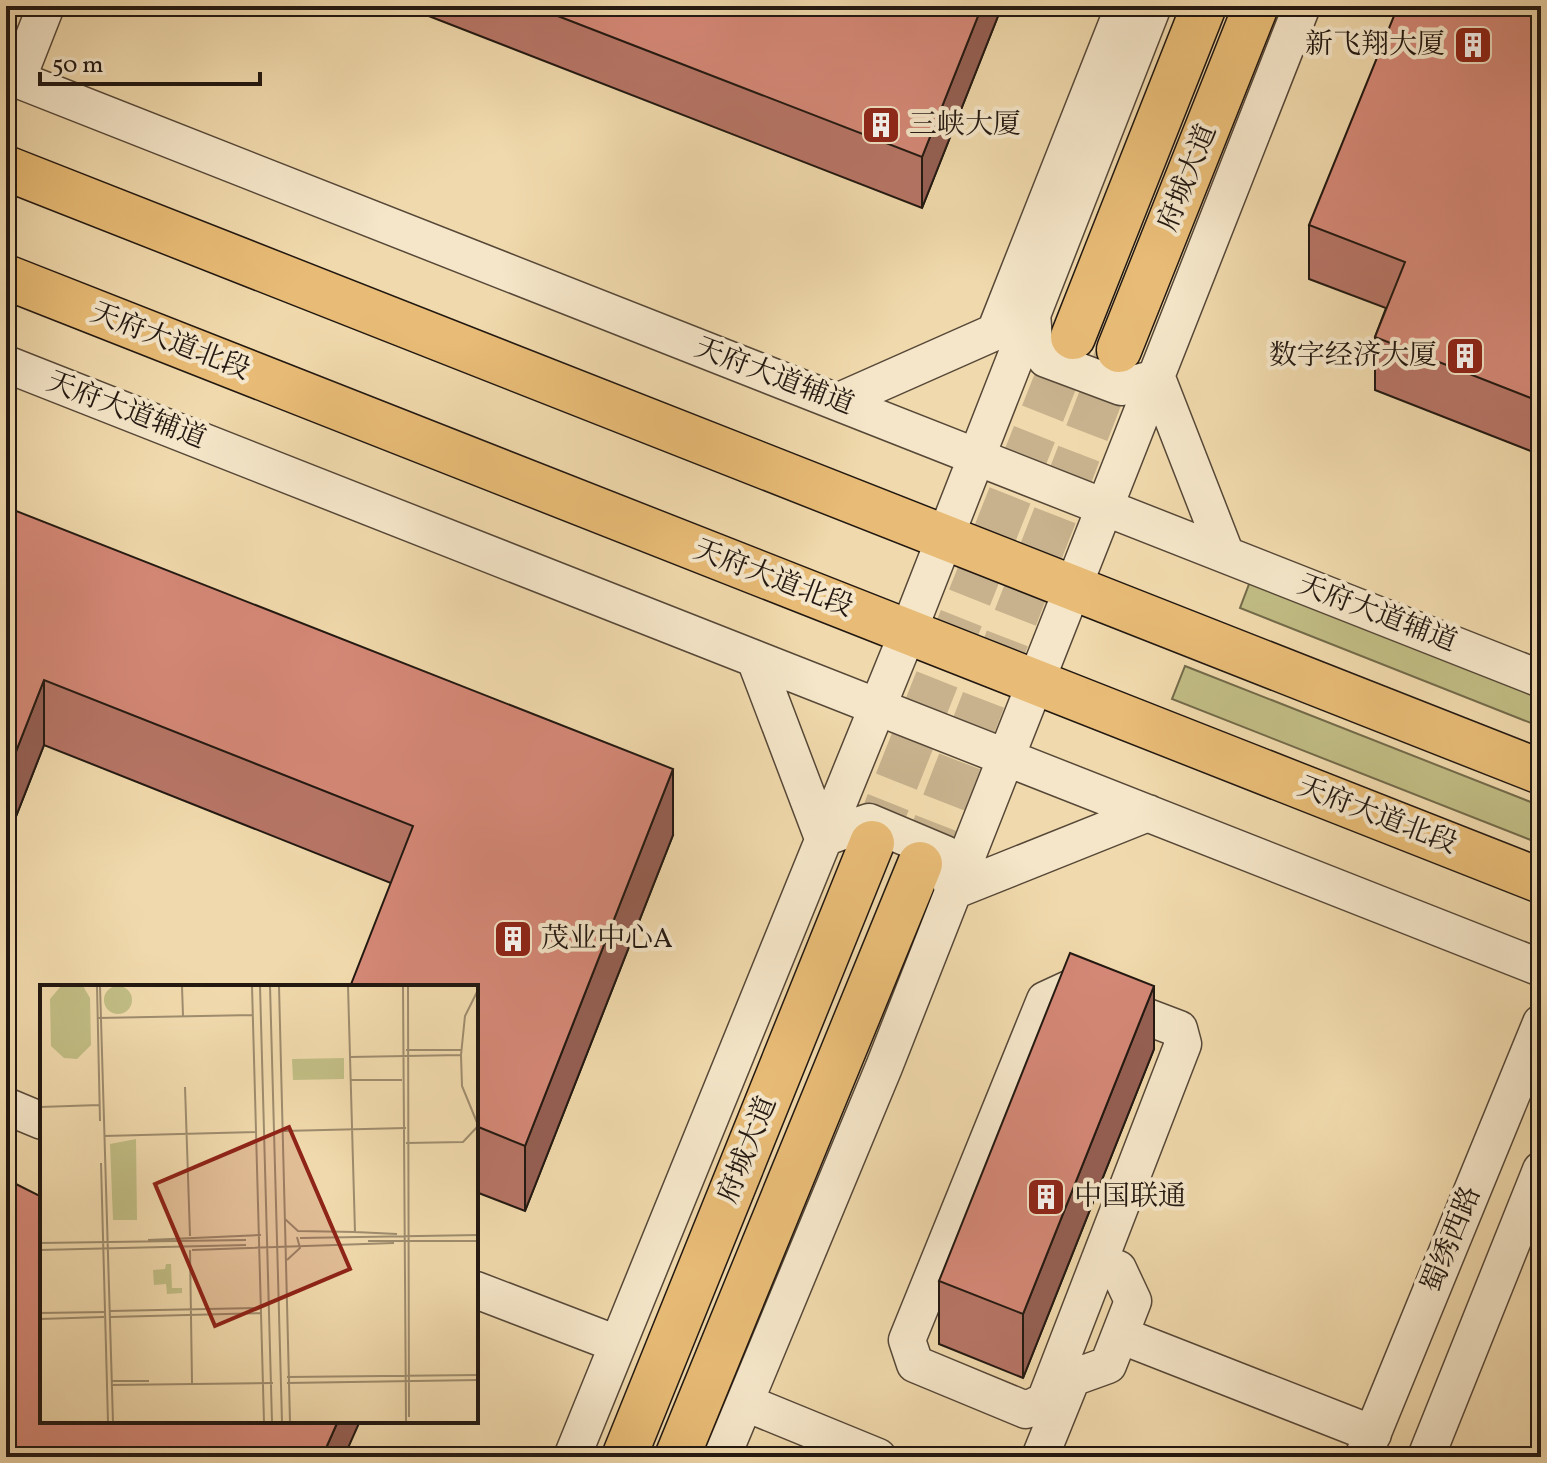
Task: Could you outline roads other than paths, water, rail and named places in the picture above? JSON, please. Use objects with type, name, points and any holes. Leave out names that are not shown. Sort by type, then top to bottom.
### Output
[{"type":"main road","name":"府城大道","points":[[1073,337],[1204,6]]},
{"type":"main road","name":"府城大道","points":[[1119,350],[1256,6]]},
{"type":"main road","points":[[6,168],[1541,772]]},
{"type":"main road","name":"天府大道北段","points":[[6,277],[1541,881]]},
{"type":"main road","name":"府城大道","points":[[624,1457],[872,843]]},
{"type":"main road","name":"府城大道","points":[[677,1457],[936,878]]},
{"type":"street","points":[[11,78],[46,6]]},
{"type":"street","points":[[837,402],[995,332],[1124,6]]},
{"type":"street","points":[[572,1457],[908,632],[1153,6]]},
{"type":"street","points":[[936,878],[1005,757],[1302,6]]},
{"type":"street","name":"天府大道辅道","points":[[11,78],[1541,679]]},
{"type":"street","points":[[1032,313],[1034,340],[1046,359],[1121,387],[1157,378]]},
{"type":"street","name":"天府大道辅道","points":[[6,364],[1541,968]]},
{"type":"street","points":[[1157,378],[1226,555]]},
{"type":"street","points":[[755,659],[823,838]]},
{"type":"street","points":[[936,878],[1148,813]]},
{"type":"street","points":[[722,1457],[746,1403],[945,854],[869,822],[823,838]]},
{"type":"street","points":[[1040,1457],[1053,1404],[1099,1261],[1183,1044],[1179,1029],[1071,988],[1045,1000],[907,1340],[915,1364],[1026,1410],[1053,1404],[1072,1378],[1108,1365],[1133,1301],[1118,1269],[1099,1261]]},
{"type":"street","name":"蜀绣西路","points":[[1368,1446],[1541,1023]]},
{"type":"street","points":[[6,1106],[40,1120]]},
{"type":"street","name":"蜀绣西路","points":[[1426,1457],[1541,1170]]},
{"type":"street","points":[[478,1291],[617,1344]]},
{"type":"street","points":[[1120,1335],[1368,1446]]},
{"type":"street","points":[[746,1403],[878,1457]]},
{"type":"tunnel","points":[[872,843],[1073,337]]},
{"type":"tunnel","points":[[920,864],[1119,350]]},
{"type":"place","name":"新飞翔大厦","points":[[1473,45]]},
{"type":"place","name":"三峡大厦","points":[[881,125]]},
{"type":"place","name":"数字经济大厦","points":[[1465,356]]},
{"type":"place","name":"茂业中心A","points":[[513,939]]},
{"type":"place","name":"中国联通","points":[[1046,1197]]}]
